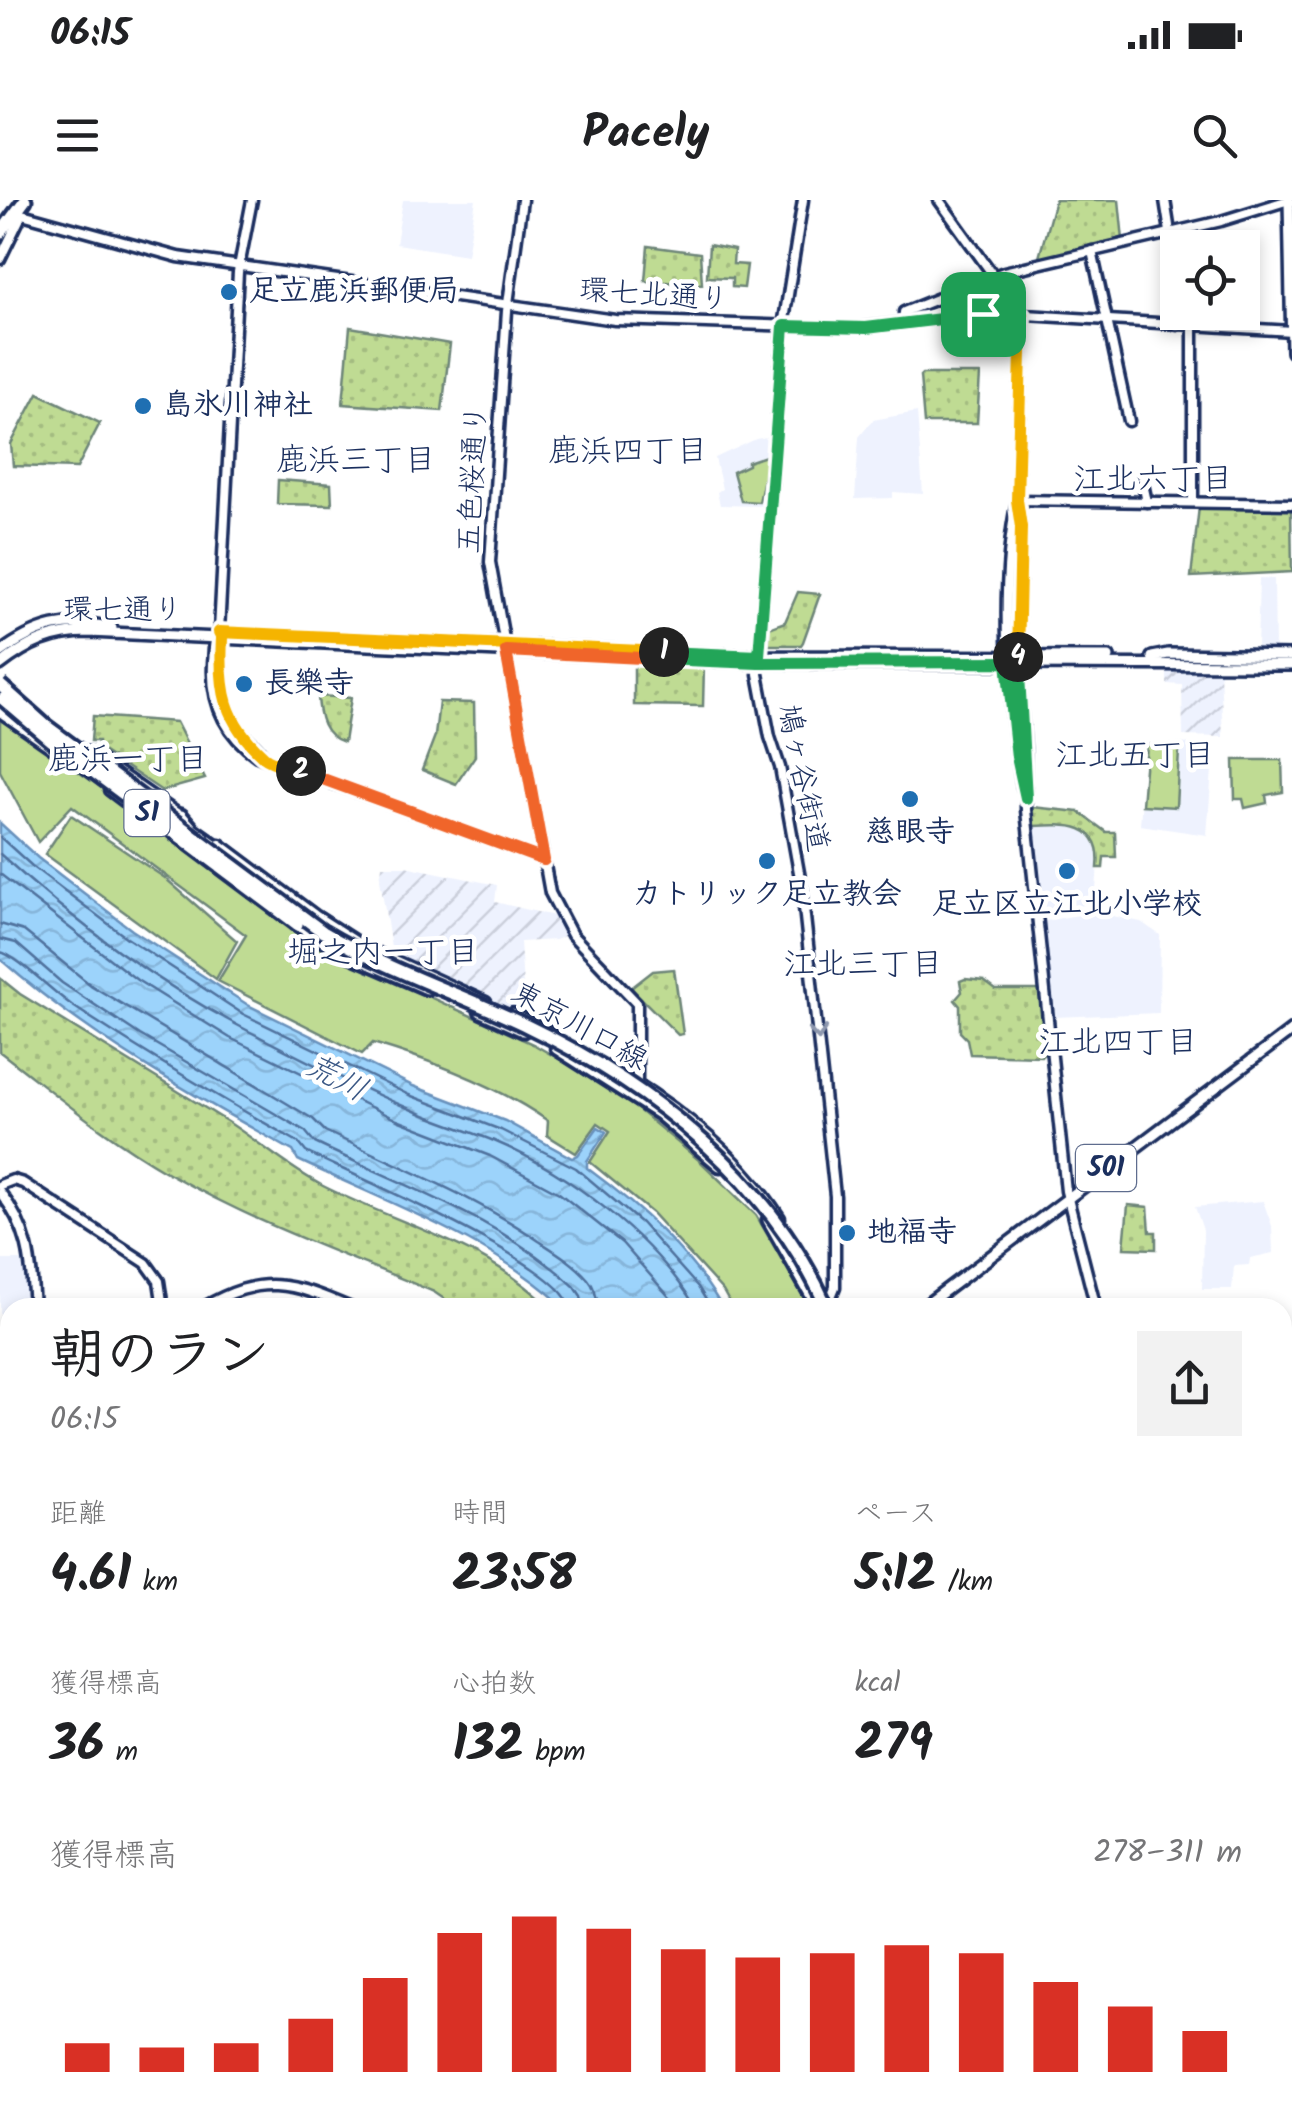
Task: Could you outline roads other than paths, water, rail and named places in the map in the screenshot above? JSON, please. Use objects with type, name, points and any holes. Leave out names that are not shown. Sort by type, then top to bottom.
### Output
[{"type":"highway","points":[[0,220],[16,200]]},
{"type":"highway","points":[[0,234],[26,200]]},
{"type":"highway","name":"S1","points":[[0,688],[50,740],[297,924]]},
{"type":"highway","name":"S1","points":[[0,688],[61,738],[343,944],[530,1028],[604,1068],[651,1100],[717,1154],[750,1187],[786,1233],[819,1298]]},
{"type":"highway","name":"S1","points":[[81,758],[96,776],[297,924],[361,961],[488,1014],[566,1052],[659,1113],[735,1179],[758,1206],[818,1298]]},
{"type":"highway","points":[[182,816],[193,830],[269,893],[343,944]]},
{"type":"main road","points":[[1289,200],[1292,352]]},
{"type":"main road","points":[[2,661],[33,632],[58,623],[83,622],[107,630]]},
{"type":"main road","points":[[2,661],[47,642],[107,630]]},
{"type":"main road","name":"環七通り","points":[[107,630],[759,659],[1292,663]]},
{"type":"main road","name":"環七通り","points":[[1153,660],[1168,654],[1292,663]]},
{"type":"main road","name":"501","points":[[935,1298],[1292,1030]]},
{"type":"street","points":[[0,259],[26,200]]},
{"type":"street","points":[[252,200],[238,266],[219,635],[220,677],[226,707],[264,757],[544,860]]},
{"type":"street","name":"五色桜通り","points":[[522,200],[507,305],[490,558],[550,893],[562,920],[637,1004],[636,1088]]},
{"type":"street","name":"鳩ヶ谷街道","points":[[802,200],[784,326],[759,659],[761,696],[779,762],[801,881],[826,1104],[835,1196],[835,1288],[829,1298]]},
{"type":"street","points":[[939,200],[1022,315],[1013,659],[1017,757],[1026,798],[1066,1197],[1093,1298]]},
{"type":"street","points":[[1165,200],[1170,230]]},
{"type":"street","points":[[1181,230],[1289,200]]},
{"type":"street","name":"環七北通り","points":[[22,214],[178,257],[615,320],[856,328],[975,314],[1160,324]]},
{"type":"street","points":[[904,323],[904,312],[994,276],[1160,235]]},
{"type":"street","points":[[1092,251],[1129,422]]},
{"type":"street","points":[[1193,330],[1193,502]]},
{"type":"street","name":"環七北通り","points":[[1259,330],[1292,332]]},
{"type":"street","points":[[1142,479],[1147,502]]},
{"type":"street","points":[[1017,501],[1292,504]]},
{"type":"street","name":"東京川口線","points":[[0,688],[354,940],[534,1023],[636,1088],[718,1158],[758,1200],[819,1298]]},
{"type":"street","name":"東京川口線","points":[[0,688],[81,758],[352,953],[526,1028],[636,1088]]},
{"type":"street","points":[[0,712],[96,776],[148,820],[269,893]]},
{"type":"street","points":[[0,1184],[8,1180],[23,1183],[146,1263],[159,1281],[162,1298]]},
{"type":"street","points":[[0,1192],[27,1240],[33,1298]]},
{"type":"street","points":[[221,1298],[240,1288],[276,1283],[328,1298]]},
{"type":"water","name":"荒川","points":[[0,823],[38,858],[132,930],[248,1005],[413,1086],[505,1121],[572,1158],[598,1127],[606,1132],[587,1161],[587,1168],[662,1231],[716,1298],[553,1298],[471,1242],[298,1160],[293,1151],[104,1039],[0,959]]},
{"type":"place","name":"足立鹿浜郵便局","points":[[229,292]]},
{"type":"place","name":"島氷川神社","points":[[143,406]]},
{"type":"place","name":"長樂寺","points":[[244,684]]},
{"type":"place","name":"慈眼寺","points":[[910,799]]},
{"type":"place","name":"カトリック足立教会","points":[[767,861]]},
{"type":"place","name":"足立区立江北小学校","points":[[1067,871]]},
{"type":"place","name":"地福寺","points":[[847,1233]]},
{"type":"district","name":"鹿浜四丁目","points":[[628,452]]},
{"type":"district","name":"鹿浜三丁目","points":[[356,461]]},
{"type":"district","name":"江北六丁目","points":[[1153,480]]},
{"type":"district","name":"江北五丁目","points":[[1135,756]]},
{"type":"district","name":"鹿浜一丁目","points":[[128,760]]},
{"type":"district","name":"堀之内一丁目","points":[[383,953]]},
{"type":"district","name":"江北三丁目","points":[[863,965]]},
{"type":"district","name":"江北四丁目","points":[[1118,1043]]}]
